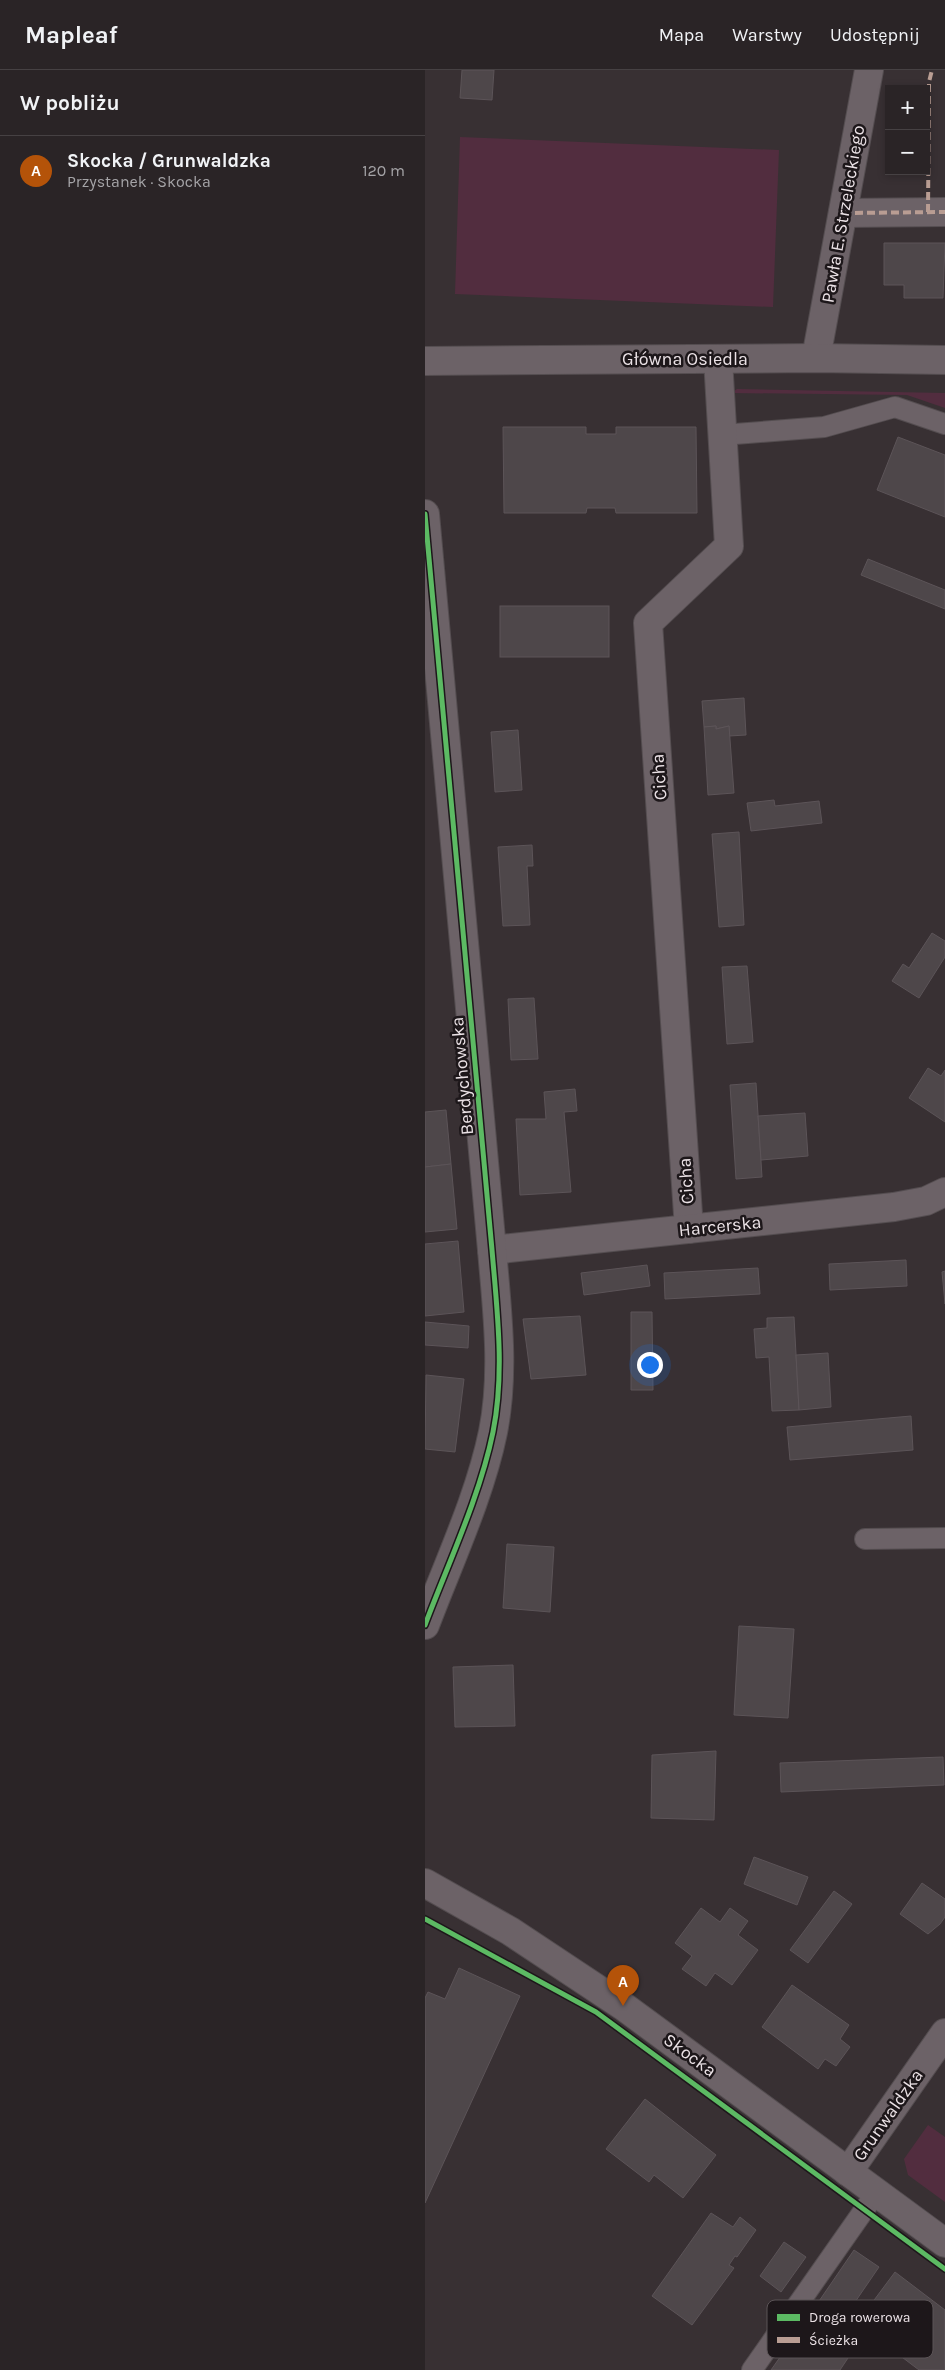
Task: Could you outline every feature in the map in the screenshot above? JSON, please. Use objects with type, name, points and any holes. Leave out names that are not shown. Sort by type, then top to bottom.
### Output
[{"type":"street","name":"Pawła E. Strzeleckiego","points":[[816,358],[869,70]]},
{"type":"street","points":[[843,213],[945,212]]},
{"type":"street","name":"Główna Osiedla","points":[[425,361],[816,358],[945,360]]},
{"type":"street","name":"Cicha","points":[[689,1229],[649,623],[729,546],[718,359]]},
{"type":"street","name":"Berdychowska","points":[[425,514],[492,1250],[499,1346],[499,1380],[493,1431],[478,1484],[425,1625]]},
{"type":"street","name":"Harcerska","points":[[492,1250],[894,1207],[926,1201],[945,1192]]},
{"type":"street","name":"Skocka","points":[[425,1883],[510,1931],[623,2006],[945,2243]]},
{"type":"street","name":"Grunwaldzka","points":[[848,2172],[945,2033]]},
{"type":"lane","points":[[722,435],[824,427],[895,407],[945,424]]},
{"type":"lane","points":[[865,1539],[945,1538]]},
{"type":"lane","points":[[801,2300],[876,2193]]},
{"type":"lane","points":[[752,2370],[767,2349]]},
{"type":"shaded area","points":[[460,137],[779,150],[773,307],[455,294]]},
{"type":"shaded area","points":[[737,389],[945,393],[945,408],[907,395],[731,393]]},
{"type":"shaded area","points":[[928,2125],[945,2137],[945,2202],[908,2175],[904,2159]]},
{"type":"building","points":[[462,70],[494,70],[492,100],[460,98]]},
{"type":"building","points":[[884,243],[945,243],[943,298],[904,298],[904,285],[884,285]]},
{"type":"building","points":[[503,427],[586,427],[586,434],[616,434],[616,427],[696,427],[697,513],[616,513],[615,508],[587,508],[586,513],[504,513]]},
{"type":"building","points":[[898,437],[945,455],[945,517],[877,490]]},
{"type":"building","points":[[868,559],[945,590],[945,609],[861,575]]},
{"type":"building","points":[[500,606],[609,606],[609,657],[500,657]]},
{"type":"building","points":[[744,698],[746,735],[729,736],[729,726],[716,729],[716,726],[704,727],[702,701]]},
{"type":"building","points":[[716,726],[716,729],[729,726],[734,793],[708,795],[704,727]]},
{"type":"building","points":[[518,730],[522,790],[495,792],[491,732]]},
{"type":"building","points":[[774,800],[775,806],[819,801],[822,823],[751,831],[747,803]]},
{"type":"building","points":[[739,832],[744,925],[719,927],[712,834]]},
{"type":"building","points":[[532,845],[533,866],[527,866],[530,925],[503,926],[498,847]]},
{"type":"building","points":[[932,933],[945,941],[945,957],[919,998],[892,981],[903,964],[909,968]]},
{"type":"building","points":[[747,966],[753,1042],[727,1044],[722,967]]},
{"type":"building","points":[[534,998],[538,1059],[511,1060],[508,999]]},
{"type":"building","points":[[928,1068],[941,1076],[945,1070],[945,1122],[909,1098]]},
{"type":"building","points":[[756,1083],[762,1177],[736,1179],[730,1085]]},
{"type":"building","points":[[575,1089],[577,1111],[564,1112],[571,1192],[520,1195],[516,1119],[546,1119],[544,1092]]},
{"type":"building","points":[[446,1110],[451,1164],[425,1167],[425,1112]]},
{"type":"building","points":[[805,1113],[808,1156],[761,1160],[758,1116]]},
{"type":"building","points":[[451,1164],[457,1229],[425,1232],[425,1167]]},
{"type":"building","points":[[458,1241],[464,1312],[425,1316],[425,1244]]},
{"type":"building","points":[[906,1260],[907,1286],[830,1290],[829,1264]]},
{"type":"building","points":[[647,1265],[650,1286],[584,1295],[581,1273]]},
{"type":"building","points":[[758,1268],[760,1294],[665,1299],[664,1273]]},
{"type":"building","points":[[945,1271],[945,1304],[942,1272]]},
{"type":"building","points":[[631,1312],[652,1312],[653,1390],[631,1390]]},
{"type":"building","points":[[580,1316],[586,1375],[531,1379],[523,1319]]},
{"type":"building","points":[[794,1317],[799,1410],[772,1411],[769,1357],[756,1358],[754,1329],[767,1328],[767,1318]]},
{"type":"building","points":[[425,1322],[469,1326],[468,1348],[425,1345]]},
{"type":"building","points":[[828,1353],[831,1407],[799,1410],[796,1355]]},
{"type":"building","points":[[426,1375],[464,1379],[455,1452],[425,1449]]},
{"type":"building","points":[[911,1416],[913,1450],[790,1460],[787,1427]]},
{"type":"building","points":[[507,1544],[554,1547],[550,1612],[503,1608]]},
{"type":"building","points":[[739,1626],[794,1629],[788,1718],[734,1715]]},
{"type":"building","points":[[513,1665],[515,1726],[455,1727],[453,1667]]},
{"type":"building","points":[[716,1751],[714,1820],[651,1818],[652,1755]]},
{"type":"building","points":[[943,1757],[944,1785],[781,1792],[780,1763]]},
{"type":"building","points":[[754,1857],[808,1877],[797,1905],[744,1884]]},
{"type":"building","points":[[922,1883],[945,1899],[945,1917],[928,1934],[900,1914]]},
{"type":"building","points":[[834,1891],[852,1904],[808,1963],[790,1950]]},
{"type":"building","points":[[701,1908],[720,1922],[730,1908],[748,1921],[738,1935],[758,1950],[732,1985],[715,1973],[706,1986],[682,1969],[692,1956],[675,1943]]},
{"type":"building","points":[[459,1968],[520,1996],[425,2203],[425,1998],[428,1992],[445,1999]]},
{"type":"building","points":[[792,1985],[849,2025],[840,2039],[850,2047],[836,2066],[825,2059],[818,2069],[762,2027]]},
{"type":"building","points":[[645,2099],[716,2155],[683,2198],[654,2175],[649,2182],[606,2149]]},
{"type":"building","points":[[711,2213],[733,2227],[740,2217],[756,2230],[729,2265],[734,2268],[692,2325],[652,2296]]},
{"type":"building","points":[[784,2242],[806,2257],[781,2292],[760,2276]]},
{"type":"building","points":[[854,2250],[879,2267],[856,2300],[820,2300]]},
{"type":"building","points":[[895,2272],[932,2300],[874,2300]]},
{"type":"building","points":[[933,2301],[945,2310],[945,2370],[919,2370],[903,2358],[933,2358]]},
{"type":"building","points":[[779,2358],[848,2358],[840,2370],[771,2370]]},
{"type":"marked path","points":[[928,212],[929,82],[932,70]]},
{"type":"marked path","points":[[843,213],[945,212]]},
{"type":"cycle path","points":[[425,514],[499,1341],[497,1409],[487,1456],[463,1530],[425,1625]]},
{"type":"cycle path","points":[[425,1919],[596,2012],[945,2269]]},
{"type":"place","name":"Skocka / Grunwaldzka","points":[[623,2006]]}]
